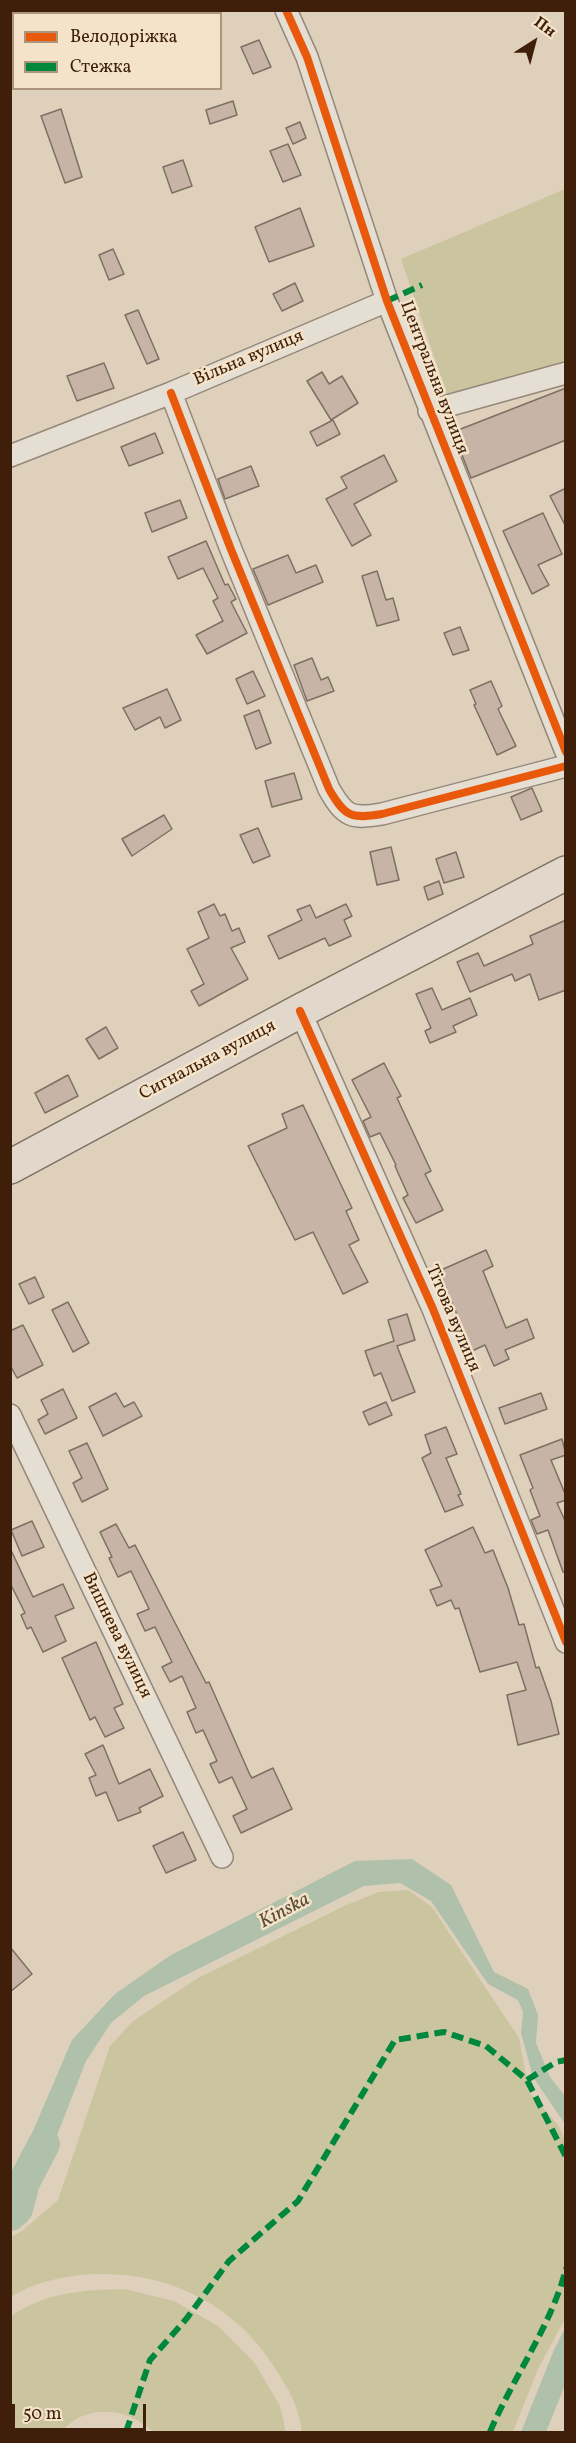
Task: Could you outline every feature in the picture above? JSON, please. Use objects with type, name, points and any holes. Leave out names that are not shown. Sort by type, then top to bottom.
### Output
[{"type":"main road","name":"Сигнальна вулиця","points":[[10,1167],[300,1011],[566,873]]},
{"type":"street","name":"Центральна вулиця","points":[[286,10],[307,57],[387,301],[566,752]]},
{"type":"street","name":"Вільна вулиця","points":[[10,456],[171,393],[387,301]]},
{"type":"street","points":[[429,411],[566,373]]},
{"type":"street","points":[[171,393],[230,547],[329,789],[340,808],[357,818],[382,814],[566,766]]},
{"type":"street","name":"Тітова вулиця","points":[[300,1011],[433,1309],[566,1642]]},
{"type":"street","name":"Вишнева вулиця","points":[[10,1415],[222,1857]]},
{"type":"shaded area","points":[[565,189],[565,361],[448,397],[401,259]]},
{"type":"shaded area","points":[[408,1890],[432,1907],[519,2038],[529,2092],[558,2125],[565,2139],[565,2319],[538,2369],[513,2432],[302,2432],[291,2395],[265,2354],[227,2315],[179,2288],[126,2275],[97,2274],[52,2280],[20,2291],[11,2297],[11,2237],[22,2231],[58,2200],[110,2046],[133,2021],[198,1978],[344,1906],[378,1892]]},
{"type":"shaded area","points":[[125,2289],[174,2301],[218,2326],[254,2362],[280,2406],[286,2432],[153,2432],[128,2416],[100,2412],[80,2417],[62,2430],[52,2433],[11,2432],[11,2316],[51,2297],[94,2290]]},
{"type":"water","points":[[412,1859],[451,1885],[494,1972],[528,1989],[538,2015],[536,2043],[550,2077],[565,2096],[565,2124],[533,2077],[521,2033],[523,2012],[518,2000],[488,1984],[431,1901],[400,1883],[364,1886],[144,1996],[111,2023],[86,2061],[45,2166],[24,2182],[21,2159],[72,2040],[115,1994],[171,1955],[355,1861]]},
{"type":"water","points":[[565,2328],[565,2385],[546,2432],[521,2432],[554,2350]]},
{"type":"building","points":[[259,40],[271,67],[253,74],[241,47]]},
{"type":"building","points":[[233,101],[237,115],[210,124],[206,110]]},
{"type":"building","points":[[61,109],[82,177],[65,183],[41,116]]},
{"type":"building","points":[[300,122],[306,138],[293,144],[286,128]]},
{"type":"building","points":[[288,144],[301,175],[283,182],[270,151]]},
{"type":"building","points":[[183,160],[192,186],[172,193],[163,167]]},
{"type":"building","points":[[300,208],[314,246],[269,262],[255,227]]},
{"type":"building","points":[[113,249],[124,274],[109,280],[99,255]]},
{"type":"building","points":[[295,283],[303,301],[282,311],[273,294]]},
{"type":"building","points":[[138,310],[159,359],[147,364],[125,315]]},
{"type":"building","points":[[104,363],[114,388],[77,401],[67,376]]},
{"type":"building","points":[[322,372],[329,384],[342,376],[358,403],[331,420],[307,381]]},
{"type":"building","points":[[566,388],[566,440],[471,478],[453,432]]},
{"type":"building","points":[[333,420],[340,434],[317,446],[310,432]]},
{"type":"building","points":[[155,433],[163,453],[129,466],[121,447]]},
{"type":"building","points":[[384,455],[397,481],[354,504],[371,535],[352,546],[326,499],[347,488],[341,477]]},
{"type":"building","points":[[251,466],[259,486],[225,499],[218,479]]},
{"type":"building","points":[[566,488],[566,527],[550,496]]},
{"type":"building","points":[[180,500],[187,518],[152,532],[145,513]]},
{"type":"building","points":[[543,513],[562,554],[538,565],[549,585],[532,594],[503,531]]},
{"type":"building","points":[[206,541],[225,585],[228,584],[236,599],[231,602],[247,633],[207,654],[196,635],[223,621],[213,601],[218,598],[203,568],[178,579],[168,557]]},
{"type":"building","points":[[288,555],[296,573],[316,565],[323,582],[268,605],[253,569]]},
{"type":"building","points":[[377,571],[386,600],[393,598],[399,620],[377,626],[362,576]]},
{"type":"building","points":[[460,627],[469,650],[453,655],[444,633]]},
{"type":"building","points":[[312,658],[321,680],[328,677],[334,691],[307,701],[294,665]]},
{"type":"building","points":[[253,671],[265,696],[247,704],[236,679]]},
{"type":"building","points":[[491,681],[502,706],[498,709],[516,746],[497,755],[474,705],[476,704],[470,690]]},
{"type":"building","points":[[167,689],[181,720],[165,728],[160,717],[135,730],[123,708]]},
{"type":"building","points":[[259,710],[271,743],[256,749],[244,716]]},
{"type":"building","points":[[294,773],[302,799],[272,807],[265,781]]},
{"type":"building","points":[[532,788],[542,811],[521,820],[511,797]]},
{"type":"building","points":[[164,815],[172,829],[132,856],[122,839]]},
{"type":"building","points":[[258,828],[270,856],[253,863],[240,835]]},
{"type":"building","points":[[391,847],[399,880],[377,885],[370,852]]},
{"type":"building","points":[[456,852],[464,877],[444,883],[436,859]]},
{"type":"building","points":[[439,881],[443,894],[428,900],[424,887]]},
{"type":"building","points":[[214,904],[220,916],[225,914],[232,931],[239,928],[245,942],[231,948],[248,979],[199,1006],[191,991],[204,984],[187,949],[209,938],[198,912]]},
{"type":"building","points":[[346,904],[352,916],[344,920],[351,936],[329,946],[325,938],[279,959],[268,936],[302,920],[297,910],[310,905],[316,918]]},
{"type":"building","points":[[566,920],[566,990],[539,1000],[530,974],[515,981],[512,974],[470,992],[457,962],[478,953],[484,966],[533,944],[530,936]]},
{"type":"building","points":[[432,988],[442,1010],[470,998],[477,1015],[453,1026],[456,1032],[430,1043],[425,1031],[431,1028],[416,994]]},
{"type":"building","points":[[106,1027],[118,1048],[99,1059],[86,1039]]},
{"type":"building","points":[[384,1063],[401,1096],[397,1098],[431,1171],[425,1174],[443,1210],[416,1223],[403,1198],[408,1195],[396,1165],[380,1133],[370,1137],[363,1121],[371,1117],[352,1080]]},
{"type":"building","points":[[68,1075],[78,1096],[45,1113],[35,1093]]},
{"type":"building","points":[[303,1105],[352,1208],[346,1211],[359,1240],[349,1245],[368,1282],[343,1294],[313,1232],[295,1240],[248,1146],[287,1128],[282,1114]]},
{"type":"building","points":[[486,1250],[493,1266],[483,1271],[506,1328],[527,1319],[534,1338],[505,1350],[509,1359],[494,1366],[485,1345],[472,1351],[439,1271]]},
{"type":"building","points":[[35,1277],[44,1297],[29,1304],[19,1284]]},
{"type":"building","points":[[68,1302],[89,1343],[73,1352],[52,1310]]},
{"type":"building","points":[[407,1314],[415,1340],[397,1346],[415,1392],[392,1401],[381,1373],[374,1376],[365,1351],[394,1341],[388,1320]]},
{"type":"building","points":[[23,1325],[43,1365],[17,1378],[10,1365],[10,1331]]},
{"type":"building","points":[[63,1389],[77,1418],[45,1434],[38,1420],[48,1414],[41,1400]]},
{"type":"building","points":[[116,1393],[124,1407],[134,1402],[142,1416],[103,1436],[89,1407]]},
{"type":"building","points":[[541,1393],[547,1409],[505,1424],[499,1408]]},
{"type":"building","points":[[386,1402],[392,1415],[369,1425],[363,1412]]},
{"type":"building","points":[[446,1427],[457,1454],[446,1458],[461,1494],[458,1495],[463,1505],[445,1512],[422,1458],[431,1453],[425,1435]]},
{"type":"building","points":[[562,1439],[566,1455],[551,1460],[566,1496],[566,1500],[557,1503],[566,1523],[566,1572],[563,1572],[548,1530],[537,1534],[531,1520],[540,1516],[530,1490],[533,1488],[520,1455]]},
{"type":"building","points":[[87,1443],[108,1489],[82,1502],[73,1483],[82,1478],[69,1451]]},
{"type":"building","points":[[32,1521],[44,1547],[22,1556],[11,1530]]},
{"type":"building","points":[[116,1524],[129,1548],[135,1545],[206,1683],[209,1682],[250,1775],[252,1778],[273,1768],[292,1809],[241,1833],[233,1816],[247,1809],[232,1777],[219,1783],[210,1764],[217,1761],[203,1730],[196,1733],[187,1712],[196,1708],[182,1676],[170,1682],[162,1667],[172,1662],[155,1627],[145,1631],[137,1614],[149,1609],[131,1571],[118,1577],[109,1558],[112,1557],[100,1532]]},
{"type":"building","points":[[473,1527],[485,1553],[493,1550],[519,1625],[524,1624],[536,1668],[539,1667],[551,1701],[559,1734],[518,1745],[507,1695],[526,1690],[517,1662],[480,1672],[459,1608],[455,1609],[451,1600],[437,1606],[430,1590],[442,1586],[425,1550]]},
{"type":"building","points":[[10,1548],[33,1597],[63,1584],[74,1608],[55,1616],[66,1641],[43,1652],[31,1627],[27,1629],[21,1615],[25,1613],[10,1583]]},
{"type":"building","points":[[96,1642],[123,1704],[114,1708],[124,1728],[105,1737],[95,1717],[90,1720],[62,1658]]},
{"type":"building","points":[[103,1745],[119,1784],[150,1769],[163,1796],[139,1808],[141,1812],[118,1821],[106,1792],[96,1796],[89,1778],[96,1775],[85,1754]]},
{"type":"building","points":[[183,1832],[196,1860],[166,1873],[153,1846]]},
{"type":"building","points":[[10,1947],[32,1974],[10,1992]]},
{"type":"waterway","name":"Kinska","points":[[10,2215],[17,2209],[24,2182],[44,2144]]},
{"type":"marked path","points":[[387,301],[422,285]]},
{"type":"marked path","points":[[126,2432],[150,2360],[187,2318],[229,2261],[298,2201],[395,2040],[444,2032],[486,2046],[527,2080],[566,2157]]},
{"type":"marked path","points":[[527,2080],[556,2062],[566,2060]]},
{"type":"marked path","points":[[490,2432],[552,2309],[566,2268]]},
{"type":"cycle path","points":[[286,10],[307,57],[387,301],[566,752]]},
{"type":"cycle path","points":[[171,393],[230,547],[329,789],[345,811],[356,816],[382,814],[566,766]]},
{"type":"cycle path","points":[[300,1011],[433,1309],[566,1642]]}]
